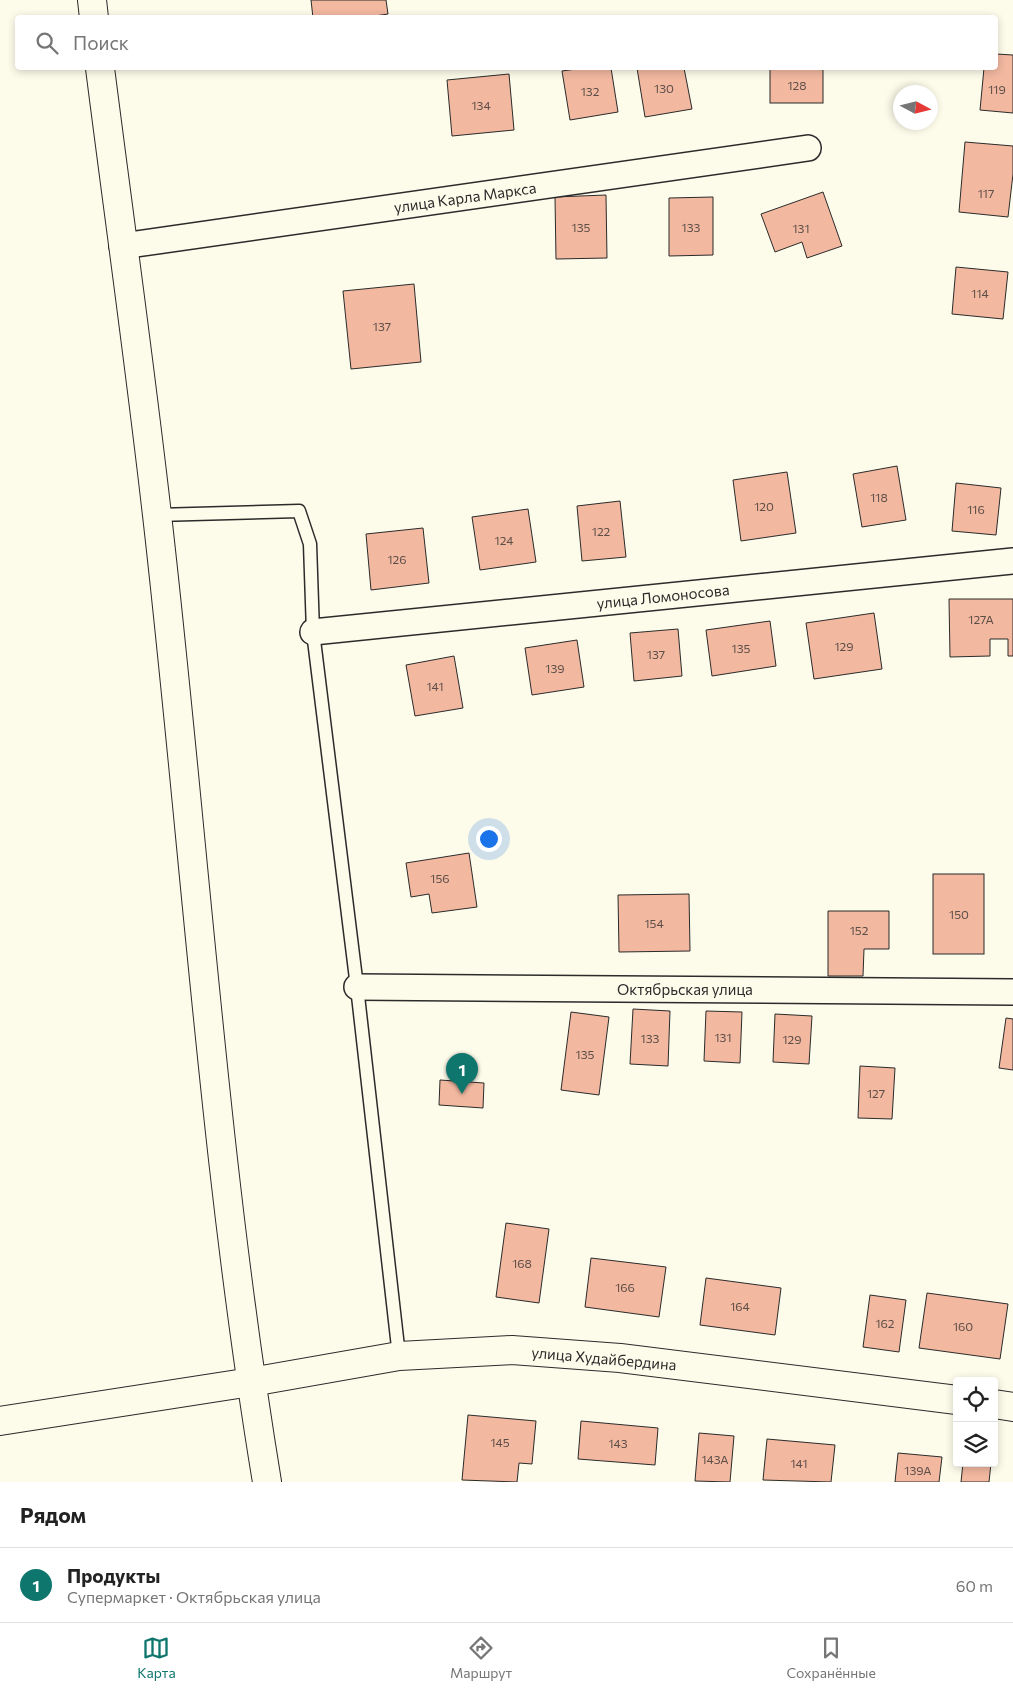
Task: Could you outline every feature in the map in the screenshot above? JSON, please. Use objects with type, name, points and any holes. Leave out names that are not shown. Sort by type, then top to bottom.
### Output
[{"type":"main road","points":[[92,0],[94,15]]},
{"type":"main road","points":[[100,70],[157,515],[205,1006],[251,1382],[268,1482]]},
{"type":"main road","name":"улица Худайбердина","points":[[0,1421],[251,1382],[399,1356],[512,1350],[620,1358],[953,1400]]},
{"type":"main road","points":[[998,1405],[1013,1407]]},
{"type":"street","name":"улица Карла Маркса","points":[[122,246],[808,148]]},
{"type":"street","name":"улица Ломоносова","points":[[313,632],[1013,561]]},
{"type":"street","name":"Октябрьская улица","points":[[357,987],[1013,992]]},
{"type":"lane","points":[[157,515],[299,511],[310,544],[313,632],[357,987],[399,1356]]},
{"type":"building","points":[[311,0],[386,0],[388,14],[382,15],[313,15]]},
{"type":"building","points":[[998,54],[1013,55],[1013,113],[980,110],[984,70],[998,70]]},
{"type":"building","points":[[611,70],[618,112],[570,120],[562,71]]},
{"type":"building","points":[[637,70],[684,70],[692,109],[645,117]]},
{"type":"building","points":[[770,70],[823,70],[823,103],[770,103]]},
{"type":"building","points":[[509,74],[514,130],[452,136],[447,80]]},
{"type":"building","points":[[965,142],[1013,146],[1013,174],[1008,217],[959,212]]},
{"type":"building","points":[[823,192],[842,246],[807,258],[802,242],[775,252],[761,214]]},
{"type":"building","points":[[606,195],[607,258],[556,259],[555,197]]},
{"type":"building","points":[[713,197],[713,255],[669,256],[669,198]]},
{"type":"building","points":[[956,267],[1008,272],[1003,319],[952,314]]},
{"type":"building","points":[[414,284],[421,362],[351,369],[343,291]]},
{"type":"building","points":[[897,466],[906,520],[862,527],[853,474]]},
{"type":"building","points":[[787,472],[796,533],[741,541],[733,480]]},
{"type":"building","points":[[956,483],[1001,488],[996,535],[952,531]]},
{"type":"building","points":[[620,501],[626,557],[582,561],[577,506]]},
{"type":"building","points":[[528,509],[536,562],[480,570],[472,517]]},
{"type":"building","points":[[423,528],[429,583],[371,590],[366,534]]},
{"type":"building","points":[[949,599],[1013,599],[1013,656],[1008,656],[1008,639],[990,639],[990,656],[950,657]]},
{"type":"building","points":[[874,613],[882,669],[814,679],[806,623]]},
{"type":"building","points":[[770,621],[776,666],[712,676],[706,630]]},
{"type":"building","points":[[678,629],[682,676],[634,681],[630,633]]},
{"type":"building","points":[[577,640],[584,687],[532,695],[525,648]]},
{"type":"building","points":[[454,656],[463,708],[415,716],[406,665]]},
{"type":"building","points":[[469,853],[477,907],[432,913],[429,894],[411,897],[406,863]]},
{"type":"building","points":[[933,874],[984,874],[984,954],[933,954]]},
{"type":"building","points":[[689,894],[690,951],[619,952],[618,895]]},
{"type":"building","points":[[828,911],[889,911],[889,949],[864,949],[863,976],[828,976]]},
{"type":"building","points":[[633,1009],[670,1011],[668,1066],[630,1064]]},
{"type":"building","points":[[706,1011],[742,1012],[740,1063],[704,1061]]},
{"type":"building","points":[[571,1012],[609,1017],[599,1095],[561,1090]]},
{"type":"building","points":[[775,1014],[812,1016],[809,1064],[773,1062]]},
{"type":"building","points":[[1006,1018],[1013,1019],[1013,1070],[999,1068]]},
{"type":"building","points":[[860,1066],[895,1068],[892,1119],[858,1118]]},
{"type":"building","points":[[440,1080],[484,1083],[483,1108],[439,1105]]},
{"type":"building","points":[[506,1223],[549,1229],[539,1303],[496,1297]]},
{"type":"building","points":[[591,1258],[666,1267],[659,1317],[585,1307]]},
{"type":"building","points":[[706,1278],[781,1288],[775,1335],[700,1325]]},
{"type":"building","points":[[927,1293],[1008,1304],[1000,1359],[919,1348]]},
{"type":"building","points":[[870,1295],[906,1300],[899,1352],[863,1347]]},
{"type":"building","points":[[468,1415],[536,1421],[532,1464],[519,1463],[517,1482],[462,1480]]},
{"type":"building","points":[[581,1421],[658,1428],[655,1465],[578,1459]]},
{"type":"building","points":[[699,1433],[734,1436],[730,1482],[695,1481]]},
{"type":"building","points":[[767,1439],[835,1445],[831,1482],[763,1480]]},
{"type":"building","points":[[898,1453],[942,1457],[939,1482],[895,1482]]},
{"type":"building","points":[[963,1467],[991,1467],[989,1482],[961,1482]]},
{"type":"place","name":"Продукты","points":[[462,1094]]}]
